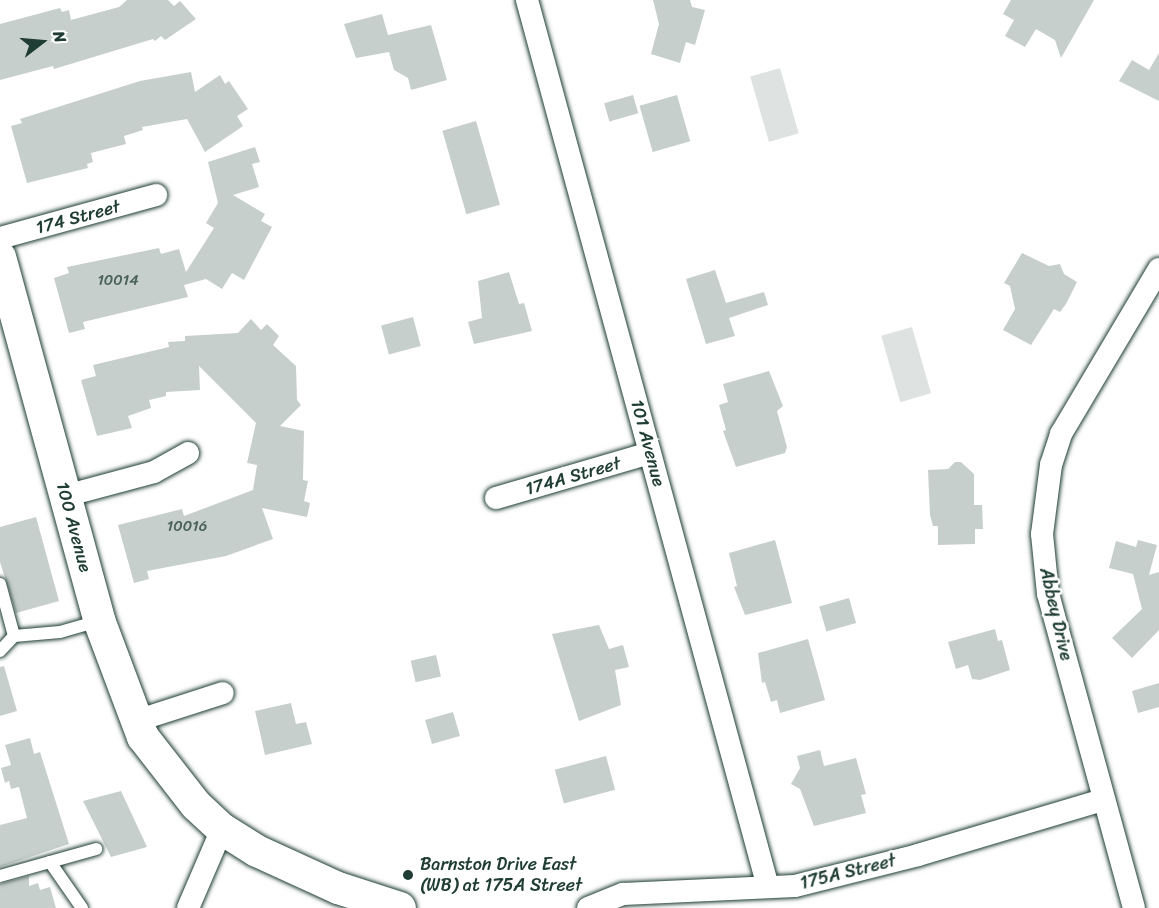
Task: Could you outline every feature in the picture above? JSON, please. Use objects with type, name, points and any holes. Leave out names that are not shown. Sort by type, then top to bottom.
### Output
[{"type":"street","name":"101 Avenue","points":[[527,0],[768,887]]},
{"type":"street","name":"174 Street","points":[[0,238],[156,195]]},
{"type":"street","name":"100 Avenue","points":[[0,257],[99,620],[143,737],[179,784],[222,829],[257,851],[338,888],[400,908]]},
{"type":"street","name":"Abbey Drive","points":[[1134,908],[1048,594],[1042,534],[1045,501],[1061,434],[1159,268]]},
{"type":"street","points":[[66,496],[154,472],[188,453]]},
{"type":"street","name":"174A Street","points":[[496,498],[650,453]]},
{"type":"street","points":[[136,721],[223,693]]},
{"type":"street","name":"175A Street","points":[[588,908],[623,894],[795,886],[918,855],[1104,800]]},
{"type":"street","points":[[188,908],[222,829]]},
{"type":"lane","points":[[0,584],[14,636]]},
{"type":"lane","points":[[0,651],[14,636],[60,632],[99,620]]},
{"type":"lane","points":[[0,876],[96,849]]},
{"type":"lane","points":[[50,862],[82,908]]},
{"type":"shaded area","points":[[780,68],[799,133],[769,142],[750,77]]},
{"type":"shaded area","points":[[912,327],[931,393],[900,402],[881,336]]},
{"type":"building","points":[[127,0],[168,0],[174,6],[180,1],[196,19],[165,40],[161,36],[155,41],[153,39],[54,69],[53,66],[0,80],[0,24],[60,8],[62,12],[69,10],[71,20],[119,7]]},
{"type":"building","points":[[653,0],[690,0],[692,7],[705,10],[695,45],[686,42],[680,63],[651,54],[659,24]]},
{"type":"building","points":[[1011,0],[1094,0],[1061,58],[1055,40],[1036,29],[1025,47],[1005,36],[1014,20],[1003,14]]},
{"type":"building","points":[[382,14],[388,35],[431,25],[447,80],[411,90],[408,78],[394,70],[389,52],[356,58],[344,24]]},
{"type":"building","points":[[1159,53],[1159,101],[1119,81],[1132,60],[1149,70]]},
{"type":"building","points":[[191,72],[195,92],[220,75],[225,84],[229,81],[248,109],[237,116],[243,126],[205,152],[187,119],[142,127],[143,130],[124,136],[126,144],[91,153],[93,162],[87,164],[88,168],[27,183],[11,126],[22,123],[20,119],[140,81]]},
{"type":"building","points":[[633,95],[638,113],[609,122],[604,103]]},
{"type":"building","points":[[677,95],[690,141],[653,152],[640,106]]},
{"type":"building","points":[[476,121],[500,205],[466,214],[442,131]]},
{"type":"building","points":[[255,147],[260,162],[252,164],[259,187],[233,195],[265,214],[261,221],[272,227],[244,280],[232,273],[222,289],[206,279],[184,285],[188,297],[83,322],[85,329],[69,333],[54,278],[69,273],[67,267],[159,248],[161,254],[179,249],[186,272],[214,228],[206,223],[218,203],[208,162]]},
{"type":"building","points":[[1022,253],[1049,266],[1060,264],[1064,274],[1077,282],[1066,304],[1060,312],[1054,309],[1031,345],[1003,330],[1015,309],[1010,286],[1004,283]]},
{"type":"building","points":[[715,270],[726,303],[764,292],[768,305],[729,318],[735,336],[706,344],[686,279]]},
{"type":"building","points":[[509,272],[519,304],[524,303],[532,331],[474,344],[468,322],[482,318],[478,281]]},
{"type":"building","points":[[413,317],[421,346],[389,355],[381,326]]},
{"type":"building","points":[[251,319],[261,330],[267,324],[279,336],[273,345],[296,366],[297,400],[301,405],[280,426],[304,431],[303,480],[308,481],[304,501],[310,503],[307,517],[262,508],[273,539],[226,556],[147,571],[149,579],[134,583],[118,525],[182,509],[184,516],[253,490],[257,465],[247,463],[256,423],[199,366],[200,390],[166,392],[166,396],[149,400],[151,408],[128,416],[132,428],[97,436],[81,380],[96,376],[93,365],[169,347],[168,342],[185,341],[185,336],[238,333]]},
{"type":"building","points":[[769,371],[783,406],[777,411],[787,447],[785,453],[736,467],[723,431],[726,430],[719,405],[728,402],[723,384]]},
{"type":"building","points":[[955,462],[961,462],[974,474],[974,505],[982,505],[983,529],[975,529],[975,544],[938,545],[938,526],[933,526],[930,515],[928,470],[948,469]]},
{"type":"building","points":[[36,517],[59,601],[16,613],[0,562],[0,527]]},
{"type":"building","points":[[775,540],[792,603],[745,615],[734,587],[737,586],[729,553]]},
{"type":"building","points":[[1138,540],[1157,545],[1149,575],[1159,572],[1159,630],[1132,658],[1112,638],[1142,609],[1133,574],[1109,568],[1116,541],[1136,547]]},
{"type":"building","points":[[849,598],[856,623],[826,632],[819,607]]},
{"type":"building","points":[[599,625],[609,649],[623,645],[629,667],[615,670],[621,705],[579,721],[552,634]]},
{"type":"building","points":[[995,629],[998,641],[1002,640],[1010,670],[980,680],[972,679],[968,665],[956,669],[948,642]]},
{"type":"building","points":[[808,639],[825,700],[780,713],[777,700],[771,702],[765,682],[762,683],[758,653]]},
{"type":"building","points":[[436,655],[441,676],[416,682],[411,661]]},
{"type":"building","points":[[4,666],[17,711],[0,716],[0,667]]},
{"type":"building","points":[[1159,683],[1159,707],[1138,713],[1132,691]]},
{"type":"building","points":[[291,703],[296,724],[306,722],[312,744],[265,755],[255,711]]},
{"type":"building","points":[[453,712],[460,736],[432,744],[425,720]]},
{"type":"building","points":[[30,738],[34,754],[40,752],[69,844],[0,867],[0,825],[27,818],[19,787],[11,789],[9,781],[5,783],[1,768],[11,765],[5,745]]},
{"type":"building","points":[[820,750],[824,766],[856,758],[866,794],[861,795],[866,813],[814,826],[800,789],[791,784],[800,768],[797,756]]},
{"type":"building","points":[[606,756],[615,790],[564,804],[555,770]]},
{"type":"building","points":[[121,791],[147,847],[111,857],[83,801]]},
{"type":"building","points":[[29,876],[29,886],[38,883],[40,890],[50,887],[56,908],[0,908],[0,884]]},
{"type":"place","name":"Barnston Drive East (WB) at 175A Street","points":[[408,875]]}]
